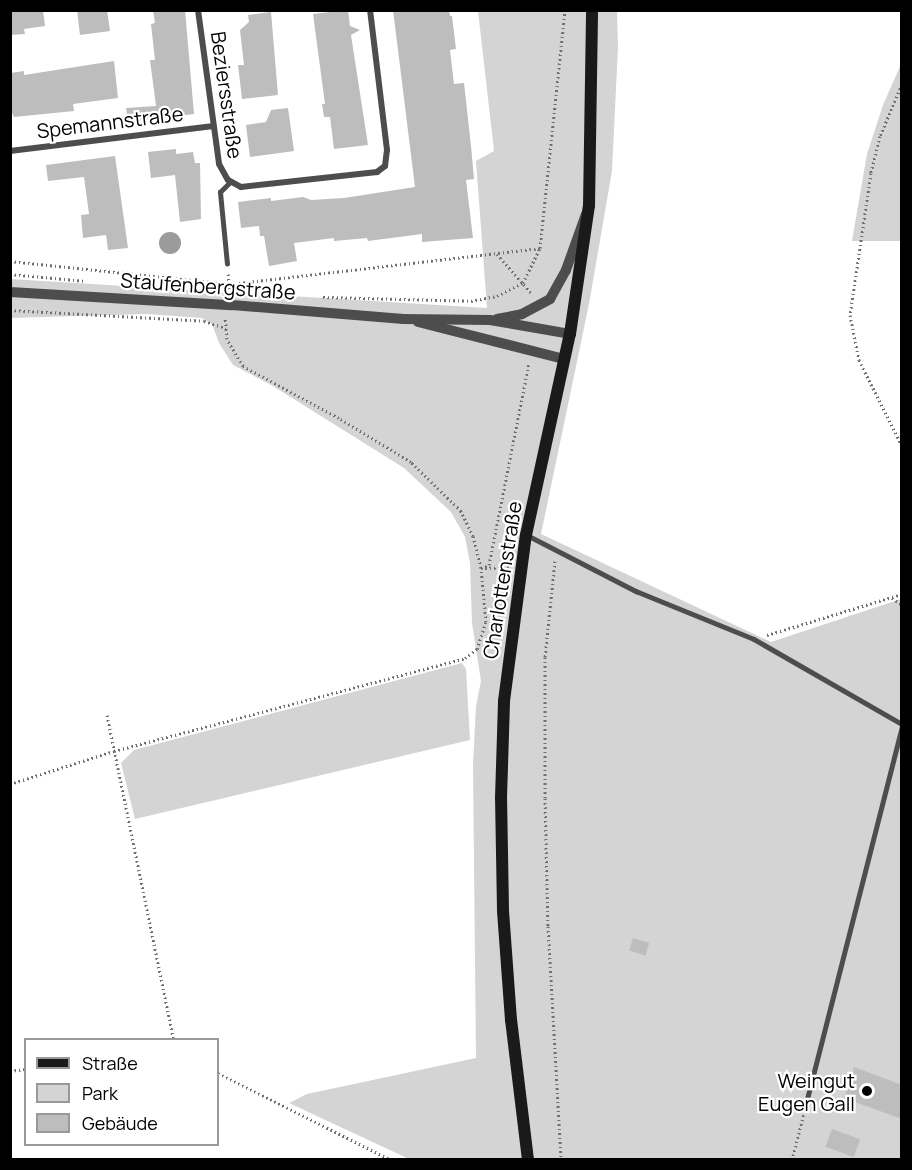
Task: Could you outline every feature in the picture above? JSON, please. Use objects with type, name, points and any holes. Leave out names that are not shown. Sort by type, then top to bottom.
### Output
[{"type":"main road","name":"Charlottenstraße","points":[[528,1160],[511,1020],[503,910],[501,798],[504,701],[526,535],[570,334],[590,206],[592,10]]},
{"type":"street","name":"Beziersstraße","points":[[198,10],[219,164],[230,182],[241,187],[376,172],[385,166],[387,150],[370,10]]},
{"type":"street","name":"Spemannstraße","points":[[10,151],[213,126]]},
{"type":"street","name":"Staufenbergstraße","points":[[490,320],[522,315],[550,298],[566,270],[577,233],[590,206]]},
{"type":"street","name":"Staufenbergstraße","points":[[10,292],[224,304],[403,319],[490,320],[570,334]]},
{"type":"street","name":"Staufenbergstraße","points":[[403,319],[564,359]]},
{"type":"lane","name":"Beziersstraße","points":[[227,264],[220,192],[230,182]]},
{"type":"lane","points":[[526,535],[636,591],[754,639],[902,726],[807,1099]]},
{"type":"path","points":[[321,297],[471,301],[497,296],[523,283],[540,248],[565,10]]},
{"type":"path","points":[[902,84],[880,136],[871,173],[850,315],[859,360],[902,446]]},
{"type":"path","points":[[10,261],[230,284],[540,248]]},
{"type":"path","points":[[497,253],[535,298]]},
{"type":"path","points":[[219,293],[230,294],[227,264]]},
{"type":"path","points":[[10,274],[92,281]]},
{"type":"path","points":[[10,784],[114,751],[465,658],[477,649],[486,622],[481,568],[473,536],[460,511],[411,462],[339,418],[243,366],[227,339],[224,304]]},
{"type":"path","points":[[10,310],[204,321],[226,328]]},
{"type":"path","points":[[481,568],[489,565],[530,357]]},
{"type":"path","points":[[557,550],[551,577],[545,657],[545,798],[548,926],[561,1160]]},
{"type":"path","points":[[754,639],[902,594]]},
{"type":"path","points":[[892,598],[902,605]]},
{"type":"path","points":[[107,715],[174,1038]]},
{"type":"path","points":[[219,1074],[391,1160]]},
{"type":"path","points":[[792,1160],[807,1099]]},
{"type":"green space","points":[[478,11],[617,11],[618,47],[612,171],[589,304],[541,534],[771,642],[901,599],[901,1159],[409,1159],[289,1103],[307,1094],[476,1058],[473,764],[476,706],[481,681],[472,623],[470,563],[465,537],[451,512],[404,468],[273,386],[233,365],[219,343],[212,324],[202,318],[147,314],[11,318],[10,279],[487,308],[476,161],[494,151]]},
{"type":"green space","points":[[901,64],[901,241],[852,241],[867,154],[883,105]]},
{"type":"green space","points":[[462,663],[466,669],[470,740],[135,819],[121,763],[134,750]]},
{"type":"shaded area","points":[[166,232],[174,232],[181,239],[181,247],[174,254],[166,254],[159,247],[159,239]]},
{"type":"building","points":[[10,10],[43,10],[45,26],[24,29],[25,34],[10,35]]},
{"type":"building","points":[[77,10],[107,10],[110,31],[80,35]]},
{"type":"building","points":[[153,10],[185,10],[194,114],[128,122],[126,108],[156,106],[150,60],[155,60],[151,24],[155,23]]},
{"type":"building","points":[[348,10],[350,26],[360,30],[351,35],[368,145],[334,149],[330,117],[324,117],[322,104],[325,104],[313,14]]},
{"type":"building","points":[[393,10],[449,10],[452,16],[456,49],[450,50],[454,84],[464,83],[471,146],[474,179],[466,180],[473,238],[422,242],[422,234],[368,241],[367,238],[334,241],[334,238],[294,243],[297,261],[269,266],[264,236],[260,236],[259,226],[241,228],[238,202],[271,198],[271,201],[303,197],[311,200],[344,198],[415,187]]},
{"type":"building","points":[[271,12],[278,95],[242,99],[238,65],[244,65],[240,30],[249,22],[248,15]]},
{"type":"building","points":[[114,61],[118,98],[73,104],[74,111],[14,117],[10,109],[10,73],[24,71],[24,75]]},
{"type":"building","points":[[288,108],[294,151],[250,157],[246,125],[266,122],[271,110]]},
{"type":"building","points":[[176,149],[176,154],[193,152],[195,163],[200,163],[201,219],[180,222],[175,175],[151,178],[148,152]]},
{"type":"building","points":[[115,156],[128,248],[108,250],[106,235],[83,238],[81,215],[89,214],[84,177],[48,181],[46,165]]},
{"type":"building","points":[[633,938],[649,943],[645,955],[629,950]]},
{"type":"building","name":"Weingut Eugen Gall","points":[[854,1067],[902,1085],[902,1119],[844,1098]]},
{"type":"building","points":[[832,1129],[860,1139],[854,1157],[826,1147]]},
{"type":"place","name":"Weingut Eugen Gall","points":[[867,1091]]}]
